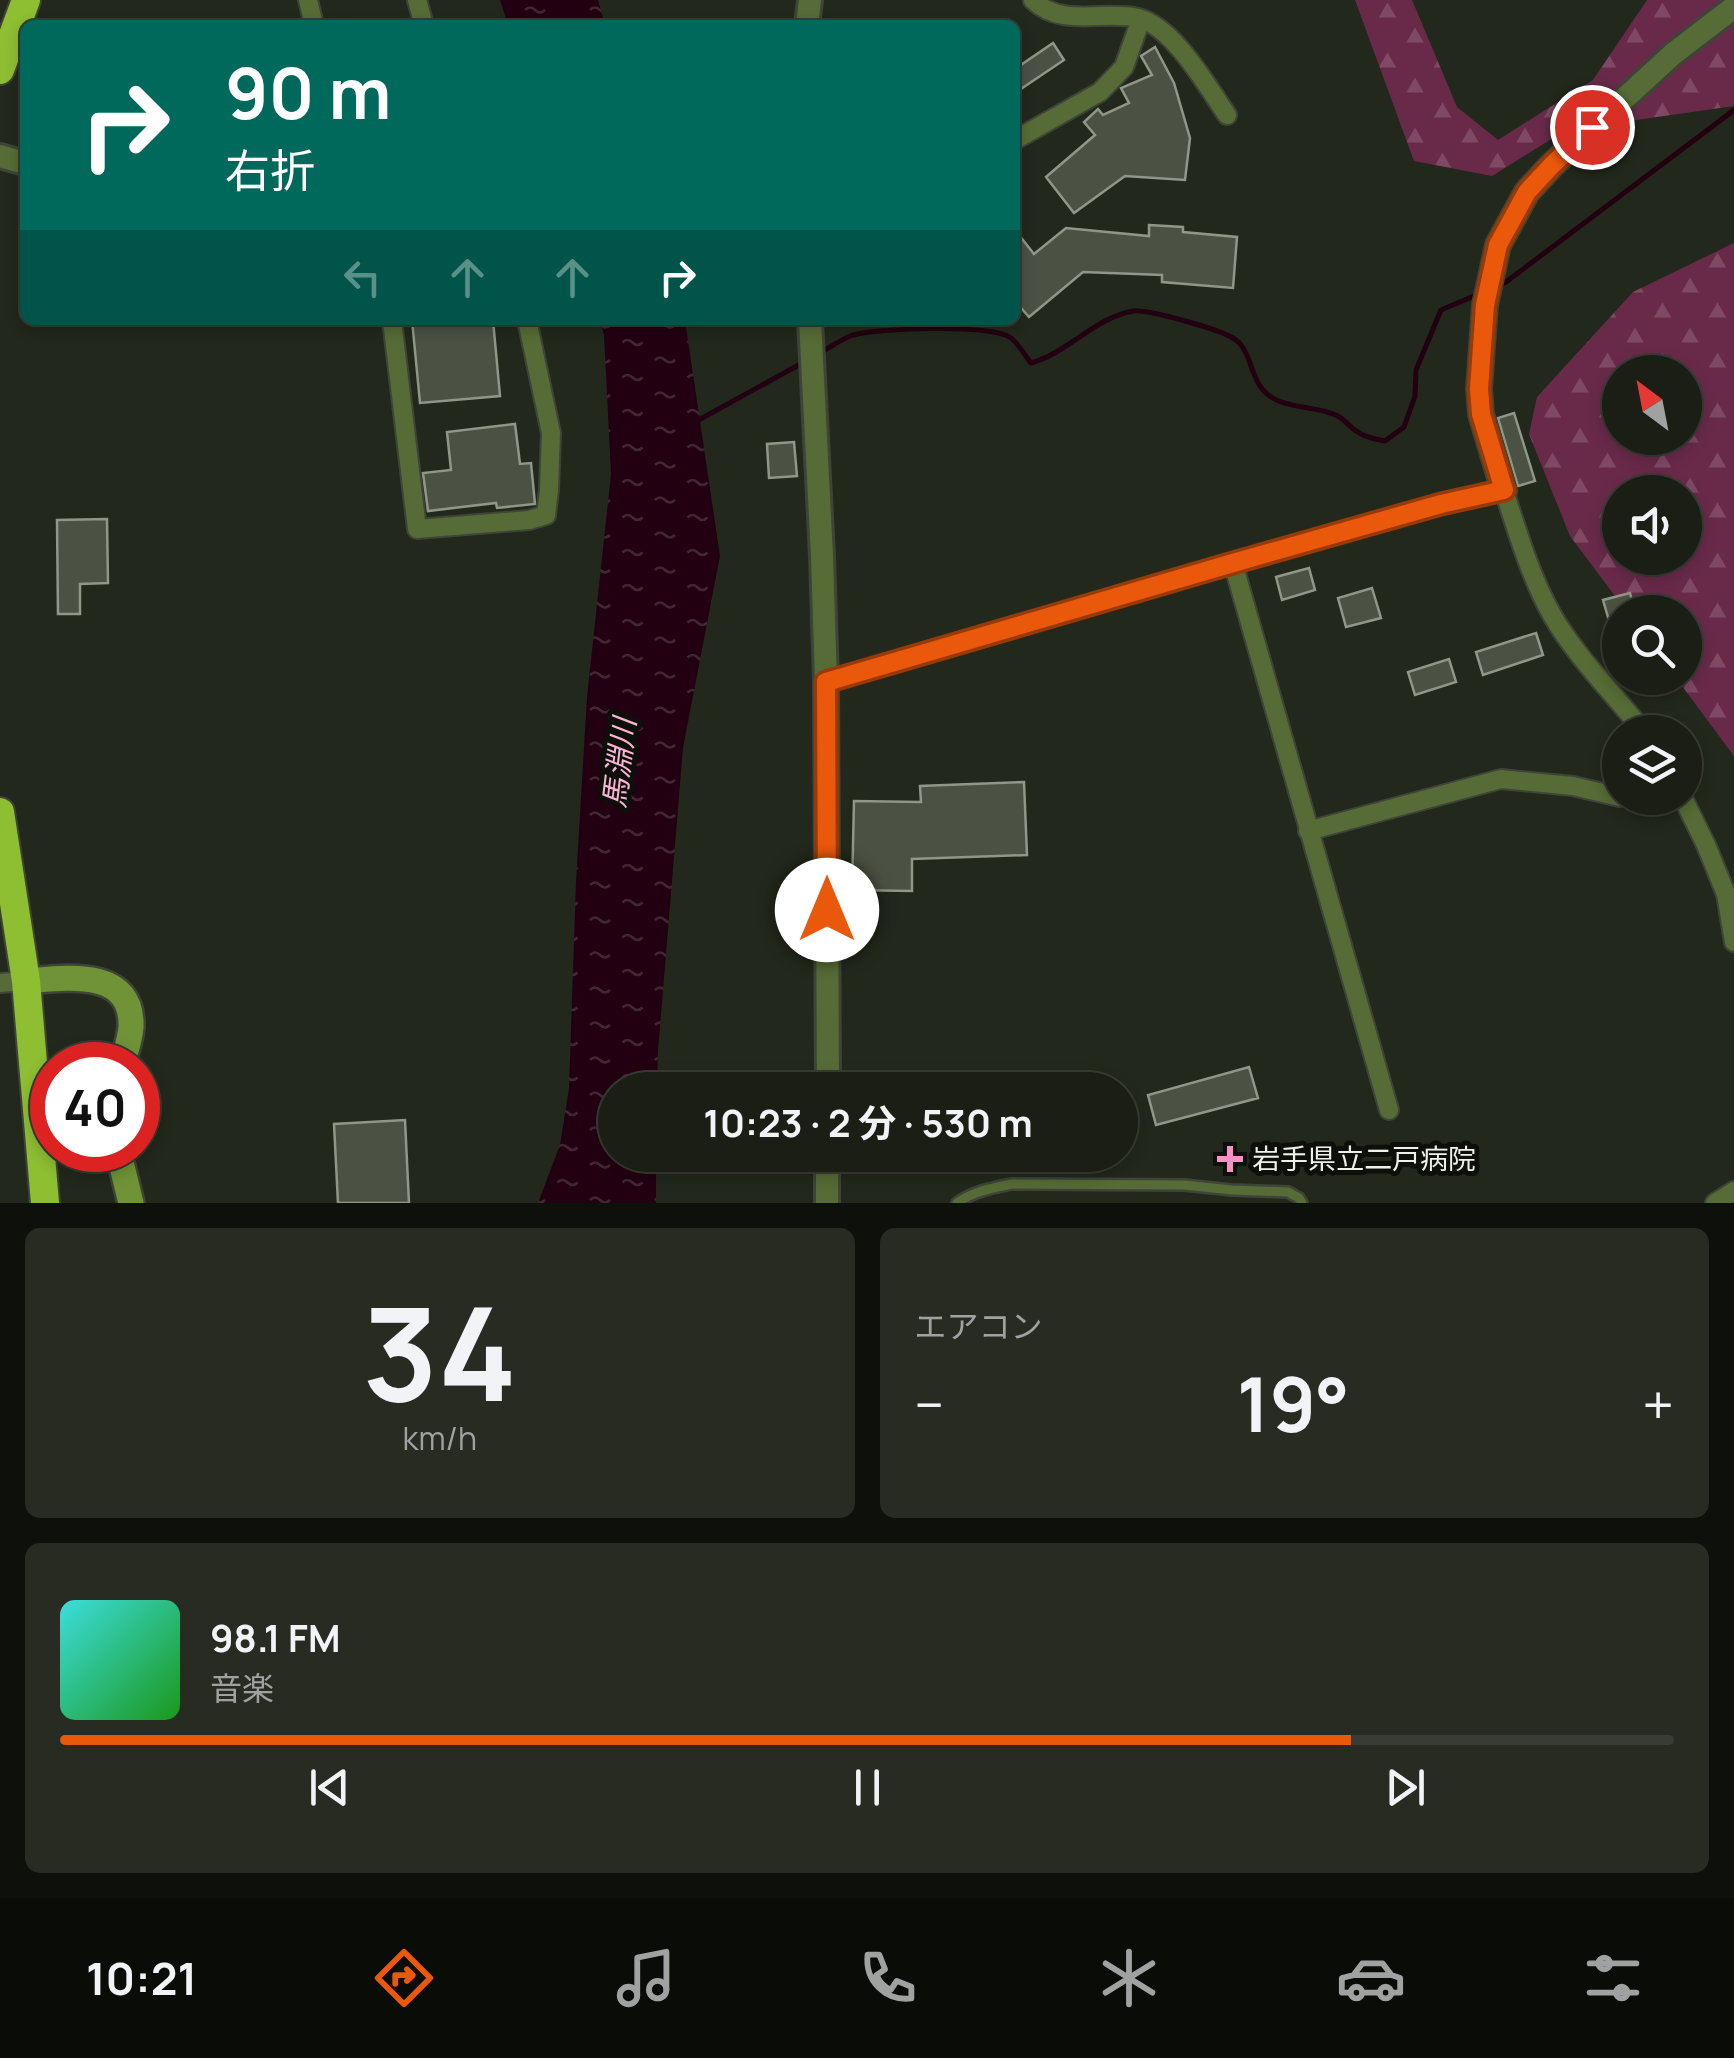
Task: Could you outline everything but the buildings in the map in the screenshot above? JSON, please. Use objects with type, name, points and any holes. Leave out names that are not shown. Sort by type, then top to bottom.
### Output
[{"type":"highway","points":[[0,70],[26,0]]},
{"type":"highway","points":[[0,812],[13,982],[44,1203]]},
{"type":"main road","points":[[13,982],[78,978],[99,980],[113,987],[123,998],[131,1023],[127,1042]]},
{"type":"main road","points":[[123,1172],[131,1203]]},
{"type":"street","points":[[1033,0],[1073,18],[1141,18],[1188,57],[1227,114]]},
{"type":"street","points":[[1630,715],[1582,658],[1538,589],[1481,414],[1485,302],[1498,245],[1527,192],[1673,54],[1734,7]]},
{"type":"street","points":[[1020,137],[1100,92],[1124,67],[1141,18]]},
{"type":"street","points":[[393,325],[417,529],[529,520],[546,515],[551,433],[529,325]]},
{"type":"street","points":[[810,326],[826,682],[828,1072]]},
{"type":"street","points":[[826,682],[1441,504],[1504,490]]},
{"type":"street","points":[[1233,563],[1389,1110]]},
{"type":"street","points":[[1308,831],[1500,779],[1602,792]]},
{"type":"street","points":[[1691,815],[1726,894],[1734,942]]},
{"type":"street","points":[[827,1172],[827,1203]]},
{"type":"street","points":[[1715,1203],[1734,1192]]},
{"type":"lane","points":[[957,1203],[966,1196],[1012,1184],[1184,1184],[1288,1192],[1302,1203]]},
{"type":"green space","points":[[1355,0],[1412,0],[1457,107],[1498,140],[1593,80],[1647,0],[1734,0],[1734,106],[1566,130],[1492,176],[1414,161]]},
{"type":"green space","points":[[1734,243],[1734,756],[1689,695],[1702,695],[1702,595],[1614,595],[1570,536],[1529,434],[1537,397],[1633,292]]},
{"type":"water","points":[[500,0],[598,0],[604,20],[506,20]]},
{"type":"water","name":"馬淵川","points":[[601,325],[686,325],[720,556],[683,748],[657,1072],[598,1072],[598,1172],[656,1172],[656,1203],[538,1203],[560,1145],[569,1088],[587,697],[611,474]]},
{"type":"waterway","points":[[1496,287],[1734,110]]},
{"type":"waterway","points":[[818,354],[849,337],[866,333],[959,329],[1011,338],[1031,363],[1057,352],[1106,321],[1141,311],[1229,336],[1241,345],[1261,387],[1273,398],[1330,413],[1362,435],[1385,441],[1404,427],[1415,396],[1416,370],[1441,310],[1481,293]]},
{"type":"waterway","points":[[695,422],[804,362]]},
{"type":"place","name":"岩手県立二戸病院","points":[[1230,1159]]},
{"type":"route","points":[[827,910],[826,682],[1441,504],[1504,490],[1481,414],[1479,389],[1485,305],[1498,245],[1527,192],[1592,127]]}]
